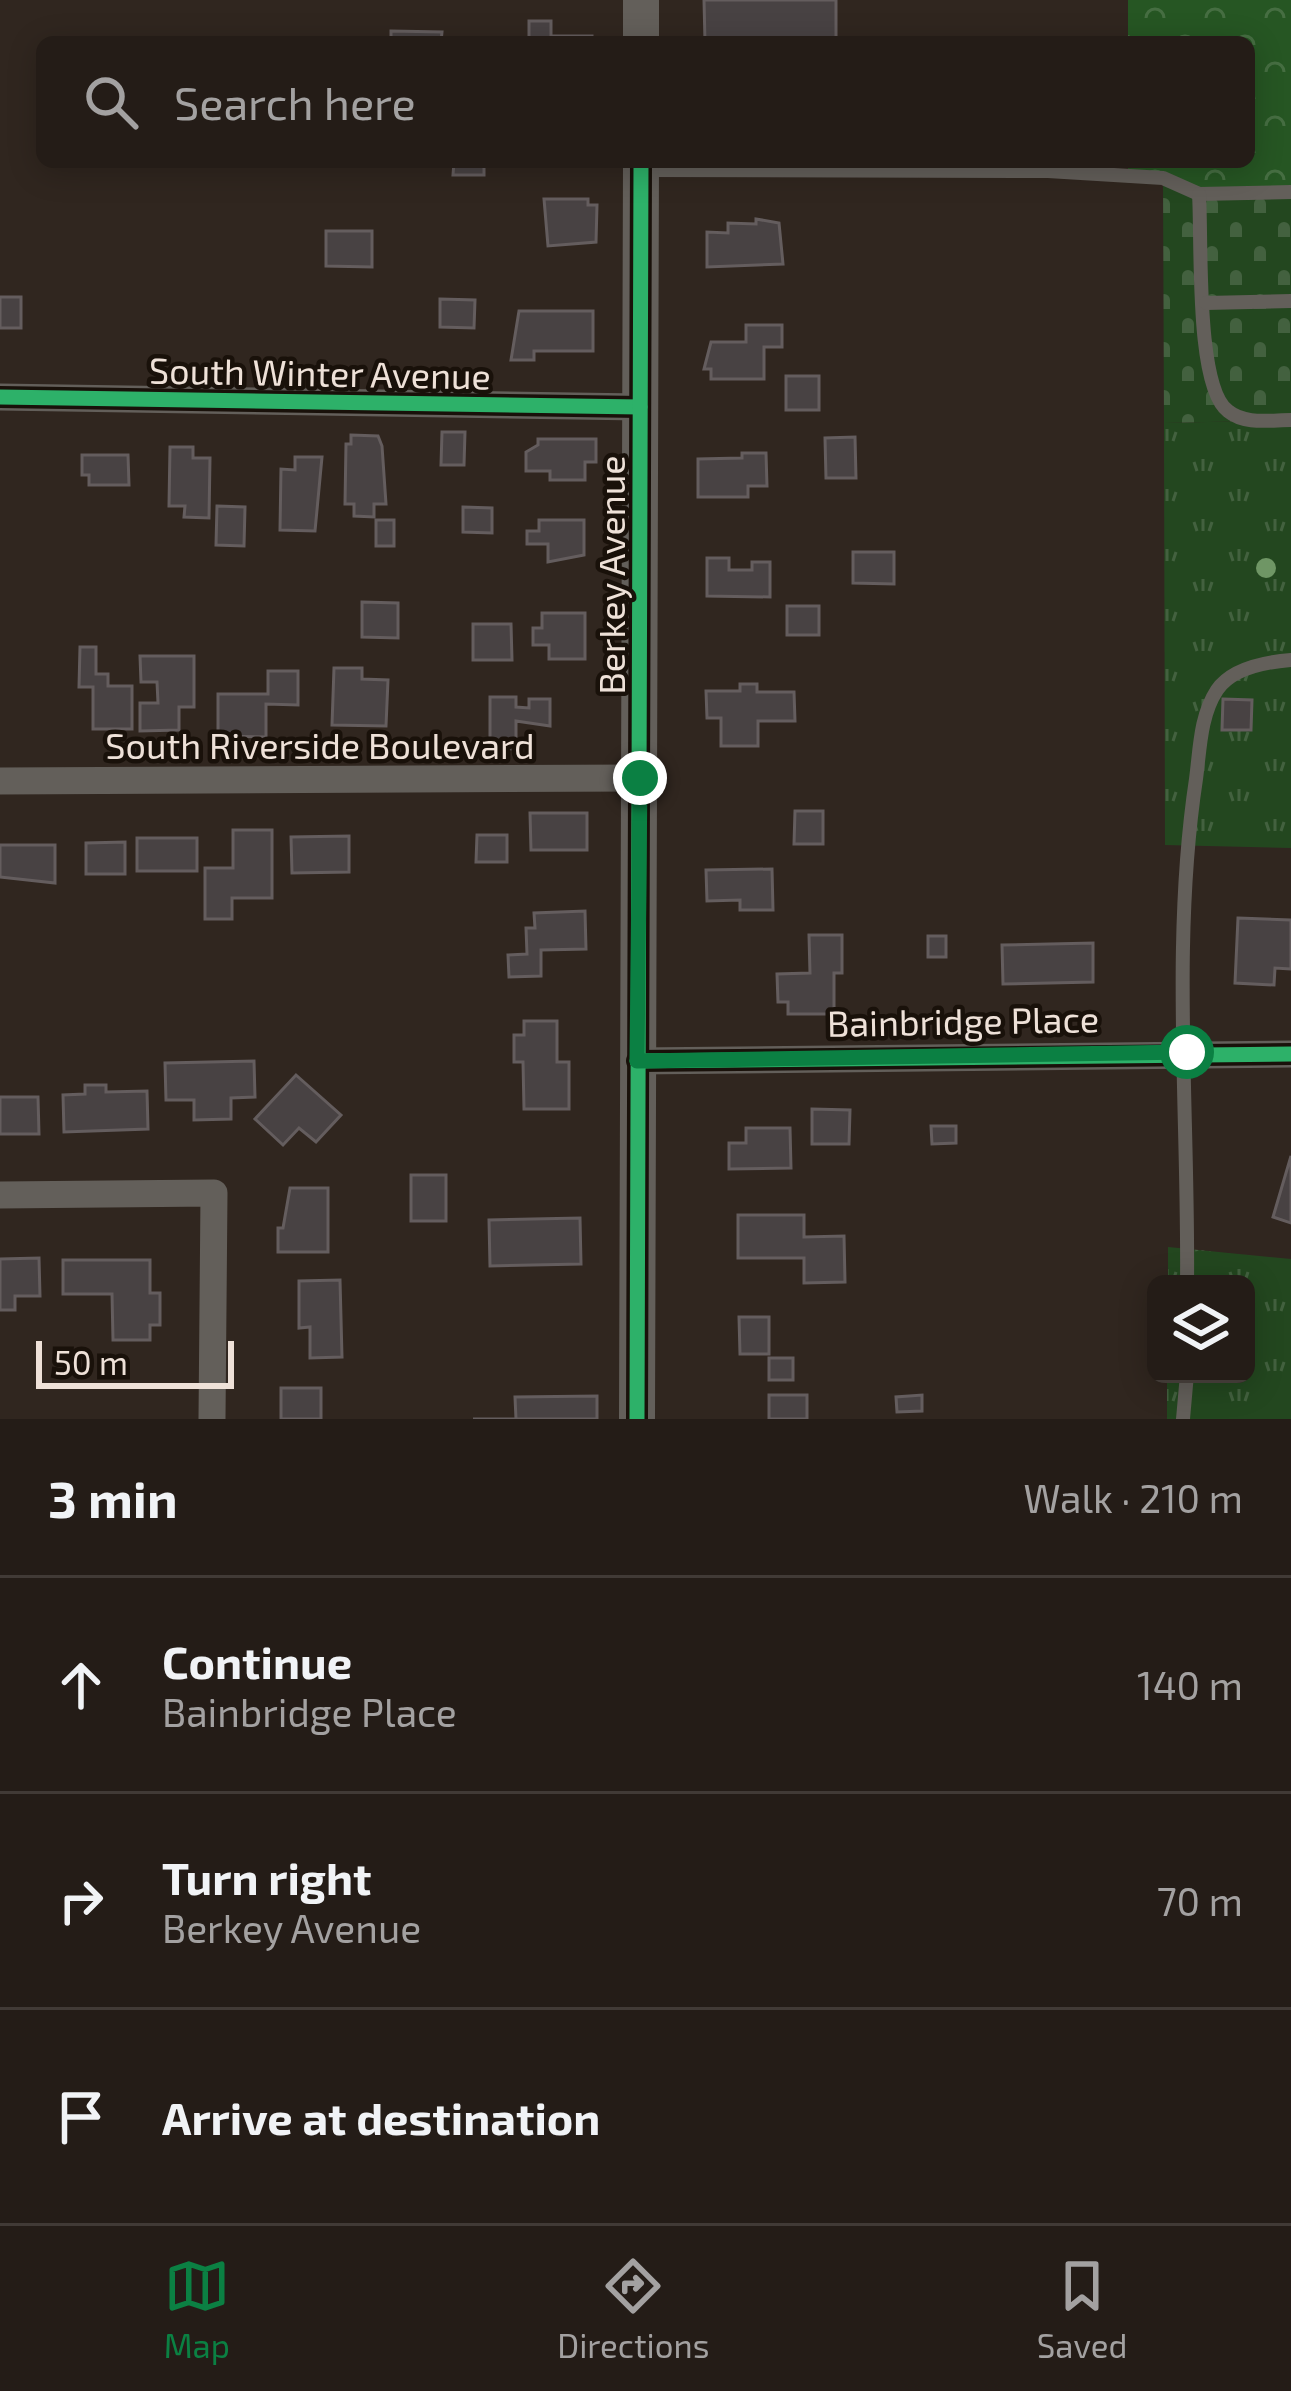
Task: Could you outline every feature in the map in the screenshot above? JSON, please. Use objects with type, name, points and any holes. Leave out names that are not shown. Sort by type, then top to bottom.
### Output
[{"type":"street","points":[[641,0],[641,36]]},
{"type":"street","name":"Berkey Avenue","points":[[637,1419],[641,168]]},
{"type":"street","name":"South Winter Avenue","points":[[0,397],[640,407]]},
{"type":"street","name":"South Riverside Boulevard","points":[[0,781],[640,778]]},
{"type":"street","name":"Bainbridge Place","points":[[637,1061],[1291,1054]]},
{"type":"street","points":[[0,1196],[214,1193],[212,1419]]},
{"type":"lane","points":[[804,168],[1048,171],[1163,178],[1199,194],[1291,192]]},
{"type":"lane","points":[[1199,194],[1205,366],[1216,398],[1230,413],[1252,421],[1291,420]]},
{"type":"lane","points":[[1206,303],[1291,302]]},
{"type":"lane","points":[[1187,1275],[1190,819],[1208,708],[1220,685],[1242,670],[1291,660]]},
{"type":"lane","points":[[1183,1419],[1186,1383]]},
{"type":"green space","points":[[1128,0],[1291,0],[1291,192],[1199,194],[1128,175],[1128,168],[1255,168],[1255,36],[1128,36]]},
{"type":"green space","points":[[1163,178],[1200,194],[1291,192],[1291,420],[1164,423]]},
{"type":"green space","points":[[1291,420],[1291,848],[1165,845],[1164,423]]},
{"type":"green space","points":[[1168,1247],[1291,1259],[1291,1419],[1167,1419],[1167,1383],[1255,1383],[1255,1275],[1168,1275]]},
{"type":"building","points":[[704,0],[836,0],[836,36],[705,36]]},
{"type":"building","points":[[529,21],[551,21],[551,36],[529,36]]},
{"type":"building","points":[[391,31],[442,32],[442,36],[391,36]]},
{"type":"building","points":[[454,168],[484,168],[484,175],[453,175]]},
{"type":"building","points":[[544,199],[588,199],[588,205],[597,205],[596,242],[548,246]]},
{"type":"building","points":[[756,219],[779,223],[783,264],[707,267],[707,232],[728,233],[728,223],[756,224]]},
{"type":"building","points":[[326,231],[372,231],[372,267],[326,266]]},
{"type":"building","points":[[0,297],[21,297],[21,328],[0,328]]},
{"type":"building","points":[[440,299],[475,300],[474,328],[440,327]]},
{"type":"building","points":[[519,311],[593,311],[593,351],[534,351],[534,360],[511,360]]},
{"type":"building","points":[[746,325],[782,325],[782,347],[764,347],[764,379],[711,379],[711,369],[704,369],[711,342],[746,342]]},
{"type":"building","points":[[786,376],[819,376],[819,410],[786,410]]},
{"type":"building","points":[[442,432],[465,432],[464,465],[441,465]]},
{"type":"building","points":[[351,435],[378,436],[382,446],[386,504],[374,504],[374,517],[354,516],[354,504],[345,504],[346,444],[351,444]]},
{"type":"building","points":[[855,437],[856,478],[826,478],[825,438]]},
{"type":"building","points":[[538,439],[596,439],[596,462],[585,462],[585,480],[550,480],[550,471],[526,471],[526,452],[538,445]]},
{"type":"building","points":[[170,447],[193,447],[193,458],[210,458],[209,518],[184,517],[185,506],[169,506]]},
{"type":"building","points":[[742,453],[766,453],[767,486],[748,486],[748,497],[698,497],[698,459],[742,458]]},
{"type":"building","points":[[82,455],[128,455],[129,485],[89,485],[89,475],[82,475]]},
{"type":"building","points":[[295,457],[322,457],[315,531],[280,530],[281,469],[295,470]]},
{"type":"building","points":[[217,506],[245,507],[244,546],[216,545]]},
{"type":"building","points":[[463,507],[492,508],[492,533],[463,532]]},
{"type":"building","points":[[376,520],[394,520],[394,546],[376,546]]},
{"type":"building","points":[[539,520],[584,520],[584,555],[548,562],[548,544],[527,544],[527,531],[539,531]]},
{"type":"building","points":[[853,552],[894,552],[894,584],[853,583]]},
{"type":"building","points":[[707,558],[729,558],[729,570],[752,570],[752,562],[770,562],[770,597],[707,596]]},
{"type":"building","points":[[362,602],[398,603],[398,638],[362,637]]},
{"type":"building","points":[[787,606],[819,606],[819,635],[787,635]]},
{"type":"building","points":[[542,613],[585,613],[585,659],[549,659],[549,645],[533,645],[533,628],[542,628]]},
{"type":"building","points":[[473,624],[511,624],[512,660],[473,660]]},
{"type":"building","points":[[80,647],[96,647],[96,674],[108,674],[108,686],[132,686],[132,729],[93,729],[93,687],[79,687]]},
{"type":"building","points":[[140,656],[194,656],[194,707],[179,707],[179,730],[140,731],[140,703],[158,703],[157,682],[141,682]]},
{"type":"building","points":[[334,668],[362,668],[362,679],[388,680],[386,726],[332,725]]},
{"type":"building","points":[[268,671],[298,671],[298,705],[266,704],[266,737],[218,736],[218,694],[268,694]]},
{"type":"building","points":[[740,684],[757,684],[757,692],[794,692],[795,721],[758,721],[758,746],[721,746],[721,718],[707,718],[706,691],[740,691]]},
{"type":"building","points":[[490,697],[516,697],[516,707],[529,708],[529,699],[550,699],[550,726],[516,721],[516,749],[490,749]]},
{"type":"building","points":[[1223,699],[1252,700],[1251,730],[1222,730]]},
{"type":"building","points":[[795,811],[823,811],[823,844],[794,844]]},
{"type":"building","points":[[530,813],[587,813],[587,850],[531,850]]},
{"type":"building","points":[[233,830],[272,830],[272,898],[232,898],[232,919],[205,919],[205,868],[233,868]]},
{"type":"building","points":[[477,835],[507,835],[507,862],[476,862]]},
{"type":"building","points":[[349,836],[349,872],[292,873],[291,837]]},
{"type":"building","points":[[137,838],[197,838],[197,871],[137,871]]},
{"type":"building","points":[[125,842],[125,874],[86,874],[86,843]]},
{"type":"building","points":[[0,845],[55,845],[55,883],[0,877]]},
{"type":"building","points":[[772,869],[773,910],[740,910],[740,900],[707,901],[706,870]]},
{"type":"building","points":[[585,911],[586,949],[541,950],[541,976],[509,977],[508,955],[527,954],[526,928],[535,928],[534,913]]},
{"type":"building","points":[[1238,918],[1291,920],[1291,969],[1275,968],[1274,985],[1235,983]]},
{"type":"building","points":[[809,935],[842,935],[842,973],[834,973],[834,1014],[788,1014],[788,1002],[778,1002],[777,974],[810,973]]},
{"type":"building","points":[[928,936],[946,936],[946,957],[928,957]]},
{"type":"building","points":[[1093,943],[1093,982],[1003,984],[1002,945]]},
{"type":"building","points":[[524,1021],[557,1021],[557,1062],[569,1062],[569,1109],[524,1109],[523,1062],[514,1062],[514,1035],[524,1035]]},
{"type":"building","points":[[254,1061],[255,1097],[231,1098],[231,1119],[194,1120],[194,1100],[166,1100],[165,1063]]},
{"type":"building","points":[[296,1075],[341,1115],[316,1142],[299,1128],[283,1145],[255,1119]]},
{"type":"building","points":[[85,1085],[106,1085],[106,1092],[147,1091],[148,1129],[64,1132],[63,1095],[85,1094]]},
{"type":"building","points":[[0,1097],[38,1097],[39,1134],[0,1134]]},
{"type":"building","points":[[812,1109],[850,1110],[849,1144],[812,1144]]},
{"type":"building","points":[[931,1126],[956,1126],[956,1143],[932,1144]]},
{"type":"building","points":[[746,1128],[790,1128],[791,1168],[729,1169],[729,1143],[746,1143]]},
{"type":"building","points":[[1291,1156],[1291,1223],[1273,1217]]},
{"type":"building","points":[[411,1175],[446,1175],[446,1221],[411,1221]]},
{"type":"building","points":[[290,1188],[328,1188],[328,1252],[278,1252],[278,1228],[283,1228]]},
{"type":"building","points":[[738,1215],[804,1215],[804,1237],[844,1236],[845,1282],[804,1283],[804,1258],[738,1258]]},
{"type":"building","points":[[580,1218],[581,1264],[490,1266],[489,1220]]},
{"type":"building","points":[[39,1258],[40,1296],[15,1296],[15,1310],[0,1310],[0,1259]]},
{"type":"building","points":[[63,1260],[150,1260],[150,1293],[160,1293],[160,1325],[150,1325],[150,1340],[113,1340],[112,1294],[63,1294]]},
{"type":"building","points":[[340,1280],[342,1357],[310,1358],[310,1327],[299,1328],[299,1281]]},
{"type":"building","points":[[739,1317],[769,1317],[769,1354],[740,1354]]},
{"type":"building","points":[[769,1358],[793,1358],[793,1380],[769,1380]]},
{"type":"building","points":[[281,1388],[321,1388],[321,1419],[281,1419]]},
{"type":"building","points":[[769,1395],[807,1395],[807,1419],[769,1419]]},
{"type":"building","points":[[922,1395],[922,1411],[897,1412],[896,1397]]},
{"type":"building","points":[[597,1396],[597,1419],[516,1419],[515,1397]]},
{"type":"cycle path","points":[[637,1419],[641,168]]},
{"type":"cycle path","points":[[0,397],[640,407]]},
{"type":"cycle path","points":[[637,1061],[1291,1054]]},
{"type":"route","points":[[640,778],[637,1061],[1187,1052]]}]
